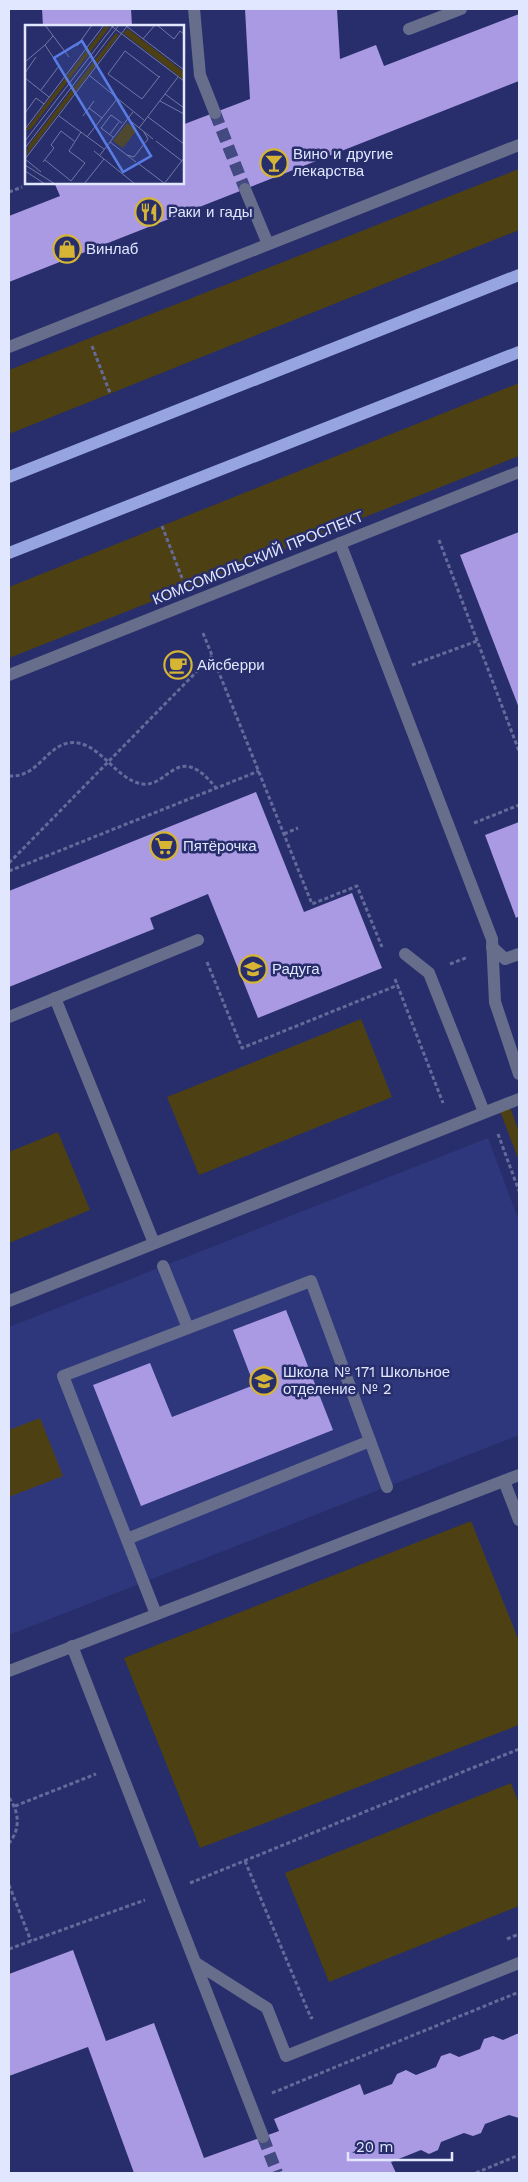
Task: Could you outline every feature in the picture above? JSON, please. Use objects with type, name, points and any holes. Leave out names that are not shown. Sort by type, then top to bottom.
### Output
[{"type":"main road","points":[[9,477],[519,275]]},
{"type":"main road","points":[[9,554],[519,352]]},
{"type":"street","points":[[194,9],[200,75],[215,112]]},
{"type":"street","points":[[409,29],[443,12],[461,9]]},
{"type":"street","points":[[9,347],[519,145]]},
{"type":"street","points":[[245,189],[268,244]]},
{"type":"street","name":"КОМСОМОЛЬСКИЙ ПРОСПЕКТ","points":[[9,675],[519,472]]},
{"type":"street","points":[[340,544],[492,939],[495,1002],[519,1074]]},
{"type":"street","points":[[9,1017],[198,940]]},
{"type":"street","points":[[492,948],[505,959],[519,954]]},
{"type":"street","points":[[405,954],[429,973],[486,1111]]},
{"type":"street","points":[[55,998],[154,1243]]},
{"type":"street","points":[[9,1301],[519,1099]]},
{"type":"street","points":[[164,1266],[188,1328]]},
{"type":"street","points":[[156,1614],[64,1376],[311,1281],[387,1487]]},
{"type":"street","points":[[127,1540],[370,1441]]},
{"type":"street","points":[[9,1671],[519,1475]]},
{"type":"street","points":[[504,1481],[519,1520]]},
{"type":"street","points":[[72,1646],[263,2137]]},
{"type":"street","points":[[196,1963],[267,2008],[286,2056],[519,1963]]},
{"type":"path","points":[[9,192],[22,187]]},
{"type":"path","points":[[92,346],[110,393]]},
{"type":"path","points":[[162,526],[182,578]]},
{"type":"path","points":[[438,540],[519,751]]},
{"type":"path","points":[[203,633],[312,904],[357,886],[380,944]]},
{"type":"path","points":[[390,674],[477,641]]},
{"type":"path","points":[[9,863],[212,656]]},
{"type":"path","points":[[9,776],[28,773],[41,764],[52,752],[66,743],[84,744],[122,774],[143,784],[151,784],[177,767],[185,767],[200,772],[216,788]]},
{"type":"path","points":[[9,871],[259,771]]},
{"type":"path","points":[[451,832],[519,805]]},
{"type":"path","points":[[284,834],[298,828]]},
{"type":"path","points":[[198,940],[242,1048],[492,948]]},
{"type":"path","points":[[398,985],[452,1125]]},
{"type":"path","points":[[486,1111],[519,1191]]},
{"type":"path","points":[[9,1949],[168,1892],[519,1749]]},
{"type":"path","points":[[15,1806],[118,1765]]},
{"type":"path","points":[[9,1798],[15,1806],[18,1825],[9,1843]]},
{"type":"path","points":[[245,1861],[311,2018],[320,2014]]},
{"type":"path","points":[[9,1885],[31,1941]]},
{"type":"path","points":[[502,1941],[519,1934]]},
{"type":"path","points":[[249,2102],[519,1992]]},
{"type":"path","points":[[476,2173],[519,2156]]},
{"type":"shaded area","points":[[519,169],[519,230],[9,434],[9,370]]},
{"type":"shaded area","points":[[519,383],[519,456],[9,658],[9,587]]},
{"type":"shaded area","points":[[361,1019],[392,1097],[199,1175],[167,1097]]},
{"type":"shaded area","points":[[510,1107],[519,1132],[519,1161],[500,1111]]},
{"type":"shaded area","points":[[58,1132],[90,1210],[9,1243],[9,1152]]},
{"type":"shaded area","name":"Школа № 171 Школьное отделение № 2","points":[[488,1138],[519,1221],[519,1435],[9,1635],[9,1327]]},
{"type":"shaded area","points":[[40,1418],[63,1476],[9,1497],[9,1430]]},
{"type":"shaded area","points":[[471,1521],[519,1641],[519,1725],[200,1848],[124,1658]]},
{"type":"shaded area","points":[[511,1783],[519,1804],[519,1906],[329,1982],[285,1873]]},
{"type":"building","points":[[42,9],[131,9],[132,25],[43,25]]},
{"type":"building","points":[[245,9],[337,9],[340,59],[376,45],[384,66],[519,14],[519,81],[9,282],[9,216],[60,196],[55,184],[184,184],[184,124],[250,99]]},
{"type":"building","points":[[519,532],[519,708],[460,555]]},
{"type":"building","points":[[256,792],[304,912],[352,893],[382,968],[258,1018],[208,894],[150,918],[154,929],[9,987],[9,891]]},
{"type":"building","points":[[519,822],[519,916],[516,918],[485,835]]},
{"type":"building","points":[[286,1310],[333,1430],[141,1506],[93,1385],[150,1363],[172,1417],[254,1385],[233,1330]]},
{"type":"building","points":[[73,1950],[106,2041],[154,2023],[204,2158],[279,2131],[274,2119],[360,2084],[364,2095],[392,2084],[397,2074],[406,2070],[416,2075],[436,2067],[441,2056],[450,2053],[459,2057],[480,2049],[484,2039],[493,2036],[503,2040],[519,2033],[519,2118],[509,2115],[485,2124],[481,2133],[473,2136],[464,2133],[441,2142],[438,2150],[429,2154],[421,2150],[391,2162],[396,2173],[134,2173],[88,2047],[9,2076],[9,1974]]},
{"type":"tunnel","points":[[215,113],[245,189]]},
{"type":"tunnel","points":[[263,2137],[277,2173]]},
{"type":"place","name":"Вино и другие лекарства","points":[[274,163]]},
{"type":"place","name":"Раки и гады","points":[[149,212]]},
{"type":"place","name":"Винлаб","points":[[67,249]]},
{"type":"place","name":"Айсберри","points":[[178,665]]},
{"type":"place","name":"Пятёрочка","points":[[164,846]]},
{"type":"place","name":"Радуга","points":[[253,969]]},
{"type":"place","name":"Школа № 171 Школьное отделение № 2","points":[[264,1381]]}]
